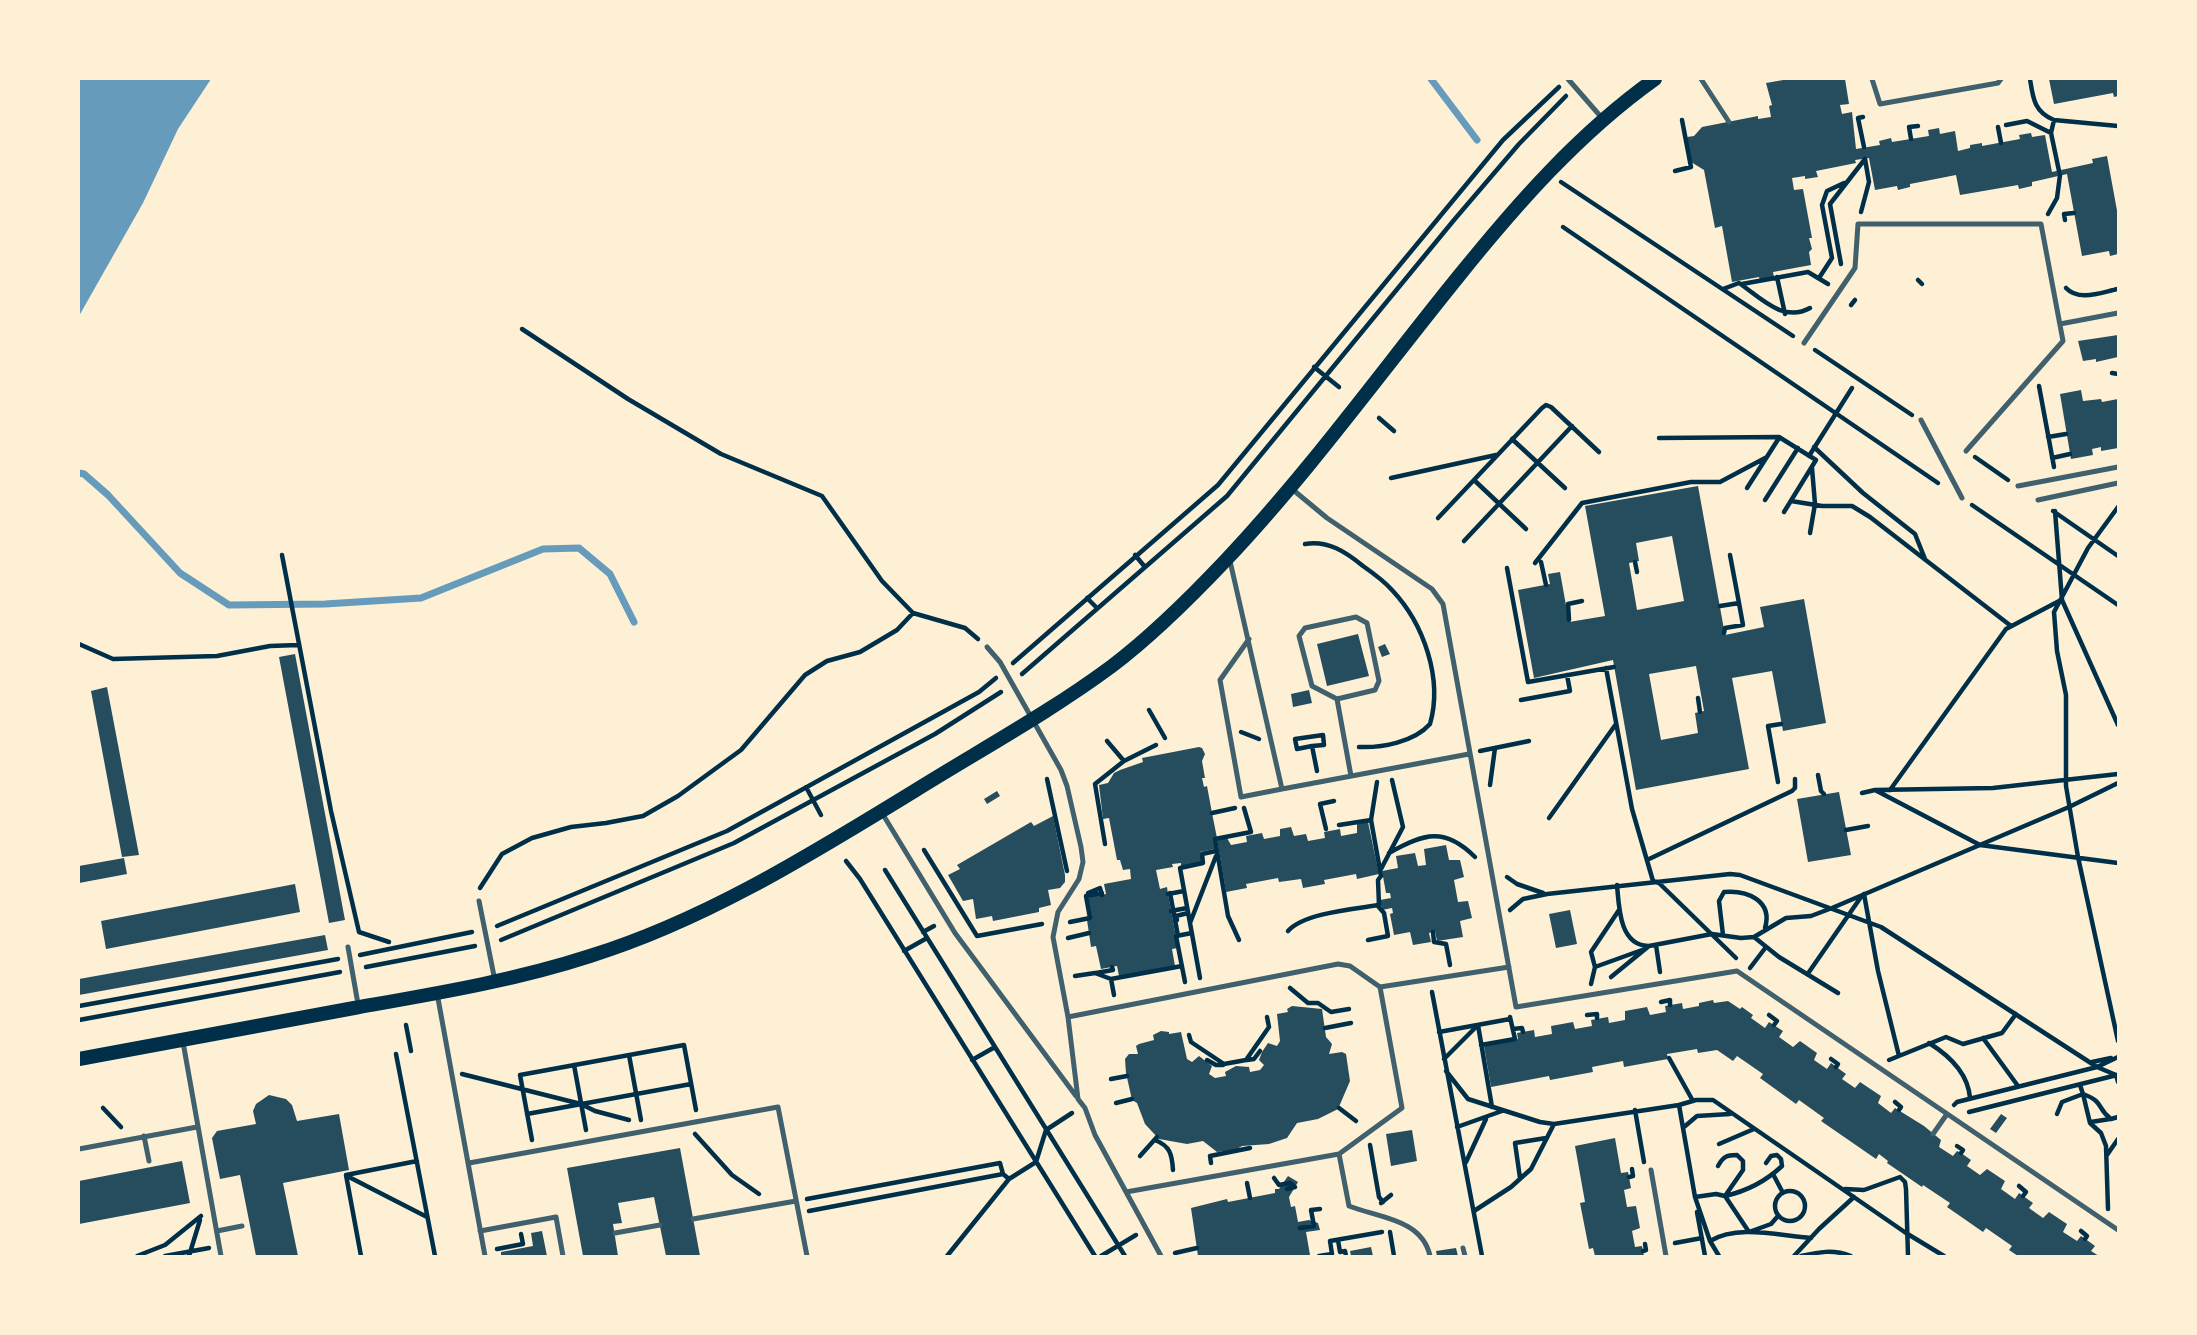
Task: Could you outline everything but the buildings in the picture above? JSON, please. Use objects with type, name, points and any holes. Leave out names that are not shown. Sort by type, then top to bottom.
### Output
[{"type":"main road","points":[[79,1059],[437,993],[593,956],[678,922],[762,879],[881,812],[1034,719],[1139,644],[1182,606],[1229,558],[1492,235],[1548,173],[1630,96],[1655,79]]},
{"type":"lane","points":[[1568,79],[1604,120]]},
{"type":"lane","points":[[1701,79],[1729,122]]},
{"type":"lane","points":[[1872,79],[1880,104],[1998,83],[2001,79]]},
{"type":"lane","points":[[1804,343],[1855,268],[1858,225],[2041,224],[2063,341],[1966,451]]},
{"type":"lane","points":[[2060,324],[2118,313]]},
{"type":"lane","points":[[1921,420],[1962,498]]},
{"type":"lane","points":[[2018,486],[2118,467]]},
{"type":"lane","points":[[2038,500],[2118,484]]},
{"type":"lane","points":[[1289,487],[1327,518],[1438,595],[1447,616],[1469,754],[1516,1007],[1737,971],[2118,1230]]},
{"type":"lane","points":[[1229,558],[1282,789]]},
{"type":"lane","points":[[1356,617],[1367,623],[1379,681],[1375,690],[1337,699],[1312,686],[1299,636],[1305,628],[1356,617]]},
{"type":"lane","points":[[1249,639],[1220,680],[1241,797],[1469,754]]},
{"type":"lane","points":[[986,647],[1000,663],[1034,719],[1068,786],[1081,847],[1083,862],[1079,879],[1058,912],[1053,937],[1068,1017],[1078,1099]]},
{"type":"lane","points":[[1337,699],[1351,776]]},
{"type":"lane","points":[[881,812],[956,933],[1085,1108],[1095,1135],[1161,1256]]},
{"type":"lane","points":[[479,901],[495,981]]},
{"type":"lane","points":[[348,947],[359,1007]]},
{"type":"lane","points":[[1068,1017],[1338,964],[1350,966],[1380,987],[1509,967]]},
{"type":"lane","points":[[1126,1192],[1339,1154],[1402,1108],[1380,987]]},
{"type":"lane","points":[[437,993],[485,1256]]},
{"type":"lane","points":[[182,1040],[221,1256]]},
{"type":"lane","points":[[469,1163],[778,1107],[807,1256]]},
{"type":"lane","points":[[1933,1134],[1947,1114]]},
{"type":"lane","points":[[79,1149],[198,1127]]},
{"type":"lane","points":[[144,1136],[149,1161]]},
{"type":"lane","points":[[1339,1154],[1349,1206],[1410,1226],[1427,1246],[1430,1256]]},
{"type":"lane","points":[[1651,1170],[1666,1256]]},
{"type":"lane","points":[[693,1219],[796,1201]]},
{"type":"lane","points":[[480,1231],[556,1217],[563,1256]]},
{"type":"lane","points":[[615,1233],[660,1225]]},
{"type":"lane","points":[[217,1231],[242,1226]]},
{"type":"lane","points":[[1463,1248],[1465,1256]]},
{"type":"path","points":[[2030,79],[2035,106],[2044,116],[2054,120],[2118,125]]},
{"type":"path","points":[[1012,664],[1218,485],[1503,140],[1559,86]]},
{"type":"path","points":[[1020,676],[1227,496],[1519,144],[1566,96]]},
{"type":"path","points":[[1863,117],[1858,118],[1864,148]]},
{"type":"path","points":[[1675,171],[1691,167],[1682,120]]},
{"type":"path","points":[[2041,224],[2057,198],[2059,173],[2051,133],[2054,120]]},
{"type":"path","points":[[2007,125],[2027,121],[2051,133]]},
{"type":"path","points":[[1911,139],[1909,127],[1918,126]]},
{"type":"path","points":[[1998,127],[2001,143]]},
{"type":"path","points":[[1822,292],[1841,265],[1830,204],[1865,159],[1869,182],[1858,225]]},
{"type":"path","points":[[1548,173],[1903,409]]},
{"type":"path","points":[[1819,278],[1832,258],[1822,205],[1828,191],[1847,181]]},
{"type":"path","points":[[2065,220],[2064,214],[2074,212]]},
{"type":"path","points":[[1563,227],[1835,415],[2118,605]]},
{"type":"path","points":[[1741,285],[1808,272],[1828,284]]},
{"type":"path","points":[[1777,277],[1785,314]]},
{"type":"path","points":[[2062,281],[2071,293],[2079,296],[2118,289]]},
{"type":"path","points":[[1723,289],[1734,283],[1741,285],[1785,314],[1802,313],[1816,300]]},
{"type":"path","points":[[1851,305],[1855,300]]},
{"type":"path","points":[[522,329],[628,399],[720,454],[822,496],[883,581],[912,613],[965,628],[986,647]]},
{"type":"path","points":[[1314,368],[1339,387]]},
{"type":"path","points":[[2035,373],[2056,479]]},
{"type":"path","points":[[2112,373],[2118,374]]},
{"type":"path","points":[[1809,456],[1852,388]]},
{"type":"path","points":[[1438,518],[1546,405],[1599,452]]},
{"type":"path","points":[[1379,418],[1394,431]]},
{"type":"path","points":[[1464,541],[1572,426]]},
{"type":"path","points":[[2048,437],[2066,434]]},
{"type":"path","points":[[1747,488],[1779,437]]},
{"type":"path","points":[[1659,438],[1779,437],[1816,460],[1784,512]]},
{"type":"path","points":[[1513,439],[1565,488]]},
{"type":"path","points":[[1814,447],[1863,493],[1915,534],[1927,562]]},
{"type":"path","points":[[1765,500],[1798,449]]},
{"type":"path","points":[[1966,451],[2018,486]]},
{"type":"path","points":[[2052,458],[2070,454]]},
{"type":"path","points":[[1391,478],[1497,455]]},
{"type":"path","points":[[1546,585],[1538,562],[1582,503],[1691,482],[1720,482],[1767,457]]},
{"type":"path","points":[[1810,533],[1815,504],[1812,468]]},
{"type":"path","points":[[1474,480],[1526,529]]},
{"type":"path","points":[[1791,500],[1852,506],[2011,626]]},
{"type":"path","points":[[2038,500],[2118,556]]},
{"type":"path","points":[[2118,507],[2073,574],[2054,612],[2057,652],[2066,695],[2066,780],[2069,807],[2118,1041]]},
{"type":"path","points":[[2054,512],[2062,600],[2118,725]]},
{"type":"path","points":[[1305,544],[1316,542],[1333,546],[1353,558],[1393,590],[1427,647],[1435,693],[1430,724],[1413,737],[1392,743],[1363,747],[1345,744]]},
{"type":"path","points":[[282,555],[331,811],[359,932],[389,942]]},
{"type":"path","points":[[1135,555],[1145,567]]},
{"type":"path","points":[[1724,633],[1725,628],[1743,625],[1730,555]]},
{"type":"path","points":[[1635,562],[1637,572]]},
{"type":"path","points":[[1507,568],[1528,682],[1614,667]]},
{"type":"path","points":[[1087,598],[1097,608]]},
{"type":"path","points":[[1890,790],[2006,629],[2062,600]]},
{"type":"path","points":[[1569,620],[1568,604],[1582,601]]},
{"type":"path","points":[[1720,606],[1739,603]]},
{"type":"path","points":[[479,901],[479,890],[502,854],[532,838],[571,827],[643,816],[678,796],[741,750],[805,675],[827,661],[860,652],[897,630],[912,613]]},
{"type":"path","points":[[79,644],[113,659],[217,656],[270,646],[298,645]]},
{"type":"path","points":[[1606,668],[1632,809],[1653,881]]},
{"type":"path","points":[[1521,700],[1570,691],[1567,675]]},
{"type":"path","points":[[496,926],[727,831],[979,692],[996,678]]},
{"type":"path","points":[[501,940],[734,843],[935,734],[1001,692]]},
{"type":"path","points":[[1698,698],[1700,712]]},
{"type":"path","points":[[1149,710],[1165,738]]},
{"type":"path","points":[[1549,818],[1617,724]]},
{"type":"path","points":[[1778,782],[1768,726],[1781,724]]},
{"type":"path","points":[[1228,727],[1272,745]]},
{"type":"path","points":[[1323,735],[1324,745],[1312,746],[1297,749],[1295,739],[1323,735]]},
{"type":"path","points":[[1107,741],[1124,761]]},
{"type":"path","points":[[1469,754],[1529,741]]},
{"type":"path","points":[[1105,844],[1095,784],[1124,761],[1156,746]]},
{"type":"path","points":[[1312,746],[1319,782]]},
{"type":"path","points":[[1487,795],[1495,748]]},
{"type":"path","points":[[1380,870],[1403,827],[1389,768]]},
{"type":"path","points":[[1377,905],[1378,880],[1381,876],[1371,820],[1379,771]]},
{"type":"path","points":[[1862,793],[1875,790],[1993,788],[2118,774]]},
{"type":"path","points":[[1818,775],[1821,793]]},
{"type":"path","points":[[1047,779],[1071,891]]},
{"type":"path","points":[[1647,860],[1792,791],[1795,789],[1795,779]]},
{"type":"path","points":[[1617,885],[1623,927],[1641,946],[1712,934],[1754,937],[1786,918],[1811,916],[1832,908],[2069,807],[2118,783]]},
{"type":"path","points":[[806,787],[821,815]]},
{"type":"path","points":[[1875,790],[1980,845],[2118,863]]},
{"type":"path","points":[[1239,940],[1228,916],[1215,839],[1251,832],[1241,797]]},
{"type":"path","points":[[1326,829],[1320,804],[1334,801]]},
{"type":"path","points":[[1212,813],[1222,811]]},
{"type":"path","points":[[1339,825],[1371,820]]},
{"type":"path","points":[[1846,830],[1868,826]]},
{"type":"path","points":[[1389,853],[1419,838],[1433,835],[1449,837],[1464,846],[1478,861]]},
{"type":"path","points":[[924,850],[977,936],[1056,922]]},
{"type":"path","points":[[1200,979],[1180,868],[1203,863],[1202,853],[1217,852]]},
{"type":"path","points":[[1190,924],[1217,852]]},
{"type":"path","points":[[846,861],[1095,1256]]},
{"type":"path","points":[[885,870],[1125,1256]]},
{"type":"path","points":[[1501,871],[1517,884],[1547,894]]},
{"type":"path","points":[[1499,919],[1508,917],[1511,908],[1519,901],[1547,894],[1735,874],[1881,928],[2097,1067],[2117,1074]]},
{"type":"path","points":[[1653,881],[1659,883],[1712,934],[1744,966],[1746,974],[1766,947]]},
{"type":"path","points":[[1065,922],[1090,918],[1086,896],[1102,894],[1100,888],[1088,892]]},
{"type":"path","points":[[1179,935],[1169,893],[1184,891]]},
{"type":"path","points":[[1723,935],[1719,901],[1724,892],[1730,891],[1751,896],[1766,906],[1768,916],[1763,932]]},
{"type":"path","points":[[1809,972],[1864,894]]},
{"type":"path","points":[[1864,894],[1878,971],[1899,1056]]},
{"type":"path","points":[[1288,931],[1294,924],[1377,905]]},
{"type":"path","points":[[1368,940],[1388,936],[1384,913],[1377,905]]},
{"type":"path","points":[[1589,995],[1595,967],[1591,952],[1620,910]]},
{"type":"path","points":[[1172,911],[1188,911]]},
{"type":"path","points":[[1185,982],[1176,916],[1188,911]]},
{"type":"path","points":[[923,932],[934,926]]},
{"type":"path","points":[[362,955],[475,932]]},
{"type":"path","points":[[1433,932],[1434,942],[1446,944],[1450,965]]},
{"type":"path","points":[[1068,938],[1089,933]]},
{"type":"path","points":[[1179,935],[1192,933]]},
{"type":"path","points":[[1754,937],[1779,957],[1838,993]]},
{"type":"path","points":[[905,951],[927,938]]},
{"type":"path","points":[[366,967],[476,945]]},
{"type":"path","points":[[1656,945],[1662,983]]},
{"type":"path","points":[[1595,967],[1649,946]]},
{"type":"path","points":[[1589,995],[1649,946]]},
{"type":"path","points":[[79,1006],[341,959]]},
{"type":"path","points":[[1095,973],[1111,979],[1182,966]]},
{"type":"path","points":[[1075,976],[1113,970],[1112,967]]},
{"type":"path","points":[[1155,970],[1157,980]]},
{"type":"path","points":[[79,1020],[341,972]]},
{"type":"path","points":[[1111,979],[1114,995]]},
{"type":"path","points":[[1429,979],[1482,1256]]},
{"type":"path","points":[[1290,988],[1308,1003],[1318,1003],[1331,1012],[1349,1009]]},
{"type":"path","points":[[1481,1045],[1514,1039],[1507,1000],[1514,999]]},
{"type":"path","points":[[1661,1002],[1670,1000],[1671,1005]]},
{"type":"path","points":[[1587,1015],[1597,1014],[1597,1018]]},
{"type":"path","points":[[1875,1065],[1945,1037],[1963,1044],[2002,1033],[2015,1014]]},
{"type":"path","points":[[1769,1016],[1777,1021],[1774,1025]]},
{"type":"path","points":[[1246,1060],[1269,1027],[1267,1017]]},
{"type":"path","points":[[1439,1032],[1511,1019]]},
{"type":"path","points":[[1325,1028],[1351,1023]]},
{"type":"path","points":[[406,1025],[411,1051]]},
{"type":"path","points":[[1478,1025],[1492,1107]]},
{"type":"path","points":[[1444,1059],[1478,1025]]},
{"type":"path","points":[[1513,1029],[1522,1028],[1523,1032]]},
{"type":"path","points":[[1189,1035],[1191,1042],[1224,1065]]},
{"type":"path","points":[[1983,1038],[2018,1086]]},
{"type":"path","points":[[1207,1053],[1204,1057],[1207,1061],[1224,1065],[1254,1059],[1263,1047],[1259,1044]]},
{"type":"path","points":[[1929,1044],[1956,1065],[1968,1083],[1970,1098]]},
{"type":"path","points":[[534,1151],[520,1075],[684,1045],[698,1122]]},
{"type":"path","points":[[972,1060],[995,1047]]},
{"type":"path","points":[[396,1054],[435,1256]]},
{"type":"path","points":[[629,1055],[643,1132]]},
{"type":"path","points":[[2092,1062],[2118,1057]]},
{"type":"path","points":[[1947,1114],[1957,1102],[2097,1067],[2118,1057]]},
{"type":"path","points":[[1670,1058],[1693,1101]]},
{"type":"path","points":[[1831,1059],[1838,1064],[1836,1067]]},
{"type":"path","points":[[574,1065],[588,1141]]},
{"type":"path","points":[[1446,1070],[1468,1099],[1554,1124],[1713,1100],[1906,1233],[1944,1256]]},
{"type":"path","points":[[1947,1114],[1972,1112],[2117,1074]]},
{"type":"path","points":[[2117,1074],[2118,1082]]},
{"type":"path","points":[[1111,1079],[1126,1076]]},
{"type":"path","points":[[527,1114],[691,1084]]},
{"type":"path","points":[[2080,1084],[2090,1123],[2101,1133],[2106,1156],[2109,1224]]},
{"type":"path","points":[[2057,1114],[2062,1102],[2083,1094],[2098,1100],[2110,1119]]},
{"type":"path","points":[[1116,1102],[1132,1099]]},
{"type":"path","points":[[1895,1102],[1901,1107],[1899,1110]]},
{"type":"path","points":[[1679,1105],[1705,1256]]},
{"type":"path","points":[[103,1108],[124,1131]]},
{"type":"path","points":[[1339,1108],[1356,1121]]},
{"type":"path","points":[[1457,1128],[1486,1119],[1503,1110]]},
{"type":"path","points":[[1629,1177],[1633,1176],[1631,1169],[1644,1167],[1635,1110]]},
{"type":"path","points":[[947,1256],[1009,1179],[1035,1162],[1046,1130],[1073,1113]]},
{"type":"path","points":[[1683,1127],[1697,1116],[1733,1114]]},
{"type":"path","points":[[2090,1123],[2118,1117]]},
{"type":"path","points":[[1465,1165],[1486,1119]]},
{"type":"path","points":[[1474,1211],[1531,1169],[1554,1124]]},
{"type":"path","points":[[1719,1144],[1755,1129]]},
{"type":"path","points":[[1368,1133],[1379,1197],[1383,1202]]},
{"type":"path","points":[[1140,1156],[1156,1138],[1165,1144],[1172,1154],[1173,1170]]},
{"type":"path","points":[[1520,1178],[1515,1143],[1546,1138]]},
{"type":"path","points":[[2106,1156],[2118,1139]]},
{"type":"path","points":[[1957,1146],[1963,1150],[1961,1153]]},
{"type":"path","points":[[1211,1163],[1210,1156],[1249,1147],[1251,1156]]},
{"type":"path","points":[[1718,1166],[1722,1158],[1728,1155],[1737,1155],[1743,1161],[1743,1170],[1725,1196]]},
{"type":"path","points":[[1695,1197],[1716,1194],[1725,1196],[1749,1189],[1782,1166],[1781,1159],[1777,1156],[1771,1156],[1766,1163]]},
{"type":"path","points":[[346,1175],[417,1161]]},
{"type":"path","points":[[796,1201],[1000,1163],[1003,1174],[1009,1179]]},
{"type":"path","points":[[799,1213],[1003,1174]]},
{"type":"path","points":[[1773,1174],[1783,1193]]},
{"type":"path","points":[[346,1175],[427,1217]]},
{"type":"path","points":[[346,1175],[361,1256]]},
{"type":"path","points":[[1274,1177],[1279,1185],[1290,1183],[1295,1187],[1287,1189]]},
{"type":"path","points":[[1840,1188],[1850,1191],[1864,1189],[1900,1177],[1905,1182],[1906,1189],[1908,1256]]},
{"type":"path","points":[[1247,1182],[1250,1198]]},
{"type":"path","points":[[2019,1186],[2026,1192],[2023,1196]]},
{"type":"path","points":[[1749,1232],[1771,1224],[1778,1216],[1776,1202],[1783,1193],[1791,1191],[1801,1195],[1806,1209],[1796,1220],[1786,1221],[1778,1216]]},
{"type":"path","points":[[1725,1196],[1749,1232]]},
{"type":"path","points":[[1695,1197],[1710,1241],[1719,1256]]},
{"type":"path","points":[[1794,1256],[1854,1197]]},
{"type":"path","points":[[1300,1228],[1314,1226],[1311,1210],[1320,1209]]},
{"type":"path","points":[[137,1256],[165,1245],[201,1216],[190,1254]]},
{"type":"path","points":[[498,1256],[497,1249],[523,1244],[519,1224]]},
{"type":"path","points":[[1319,1256],[1332,1254],[1329,1241],[1389,1230],[1394,1256]]},
{"type":"path","points":[[2081,1231],[2087,1236],[2085,1239]]},
{"type":"path","points":[[1710,1241],[1729,1234],[1749,1232],[1811,1238]]},
{"type":"path","points":[[1101,1256],[1139,1233]]},
{"type":"path","points":[[1664,1245],[1702,1238]]},
{"type":"path","points":[[1338,1240],[1340,1252]]},
{"type":"path","points":[[1643,1251],[1646,1250],[1646,1244]]},
{"type":"path","points":[[165,1256],[190,1254],[219,1246]]},
{"type":"path","points":[[1175,1253],[1197,1248]]},
{"type":"path","points":[[1335,1256],[1334,1253],[1345,1251],[1346,1256]]},
{"type":"path","points":[[1801,1256],[1821,1251],[1851,1256]]},
{"type":"water","points":[[79,79],[211,79],[178,129],[143,203],[79,316]]},
{"type":"waterway","points":[[1431,79],[1477,140]]},
{"type":"waterway","points":[[79,473],[84,474],[108,495],[180,573],[229,605],[325,604],[421,598],[543,549],[579,548],[610,574],[634,622]]}]
